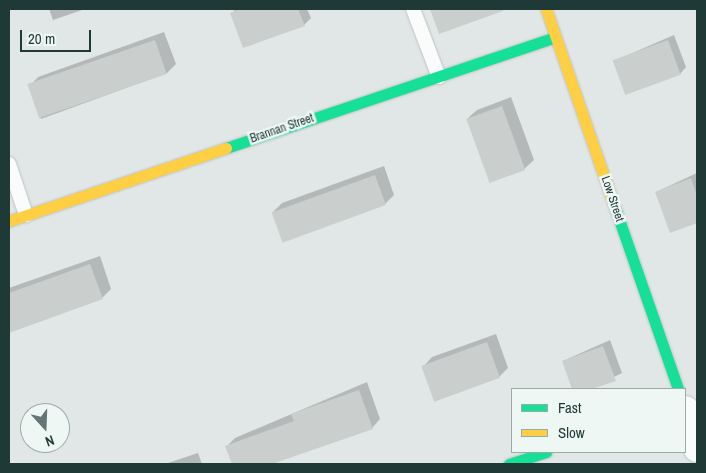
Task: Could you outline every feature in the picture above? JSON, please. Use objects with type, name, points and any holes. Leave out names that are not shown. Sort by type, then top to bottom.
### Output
[{"type":"street","name":"Low Street","points":[[546,9],[678,388]]},
{"type":"street","name":"Brannan Street","points":[[9,221],[556,37]]},
{"type":"street","points":[[686,413],[697,448]]},
{"type":"street","points":[[509,464],[543,453]]},
{"type":"lane","points":[[413,9],[439,77]]},
{"type":"lane","points":[[9,164],[26,215]]},
{"type":"building","points":[[241,9],[298,9],[305,26],[243,48],[230,13]]},
{"type":"building","points":[[430,9],[503,9],[503,11],[439,34]]},
{"type":"building","points":[[155,40],[167,74],[39,118],[27,84]]},
{"type":"building","points":[[668,40],[681,75],[625,95],[613,60]]},
{"type":"building","points":[[502,106],[525,170],[490,183],[466,119]]},
{"type":"building","points":[[375,175],[386,205],[283,243],[272,213]]},
{"type":"building","points":[[691,178],[697,196],[697,223],[670,233],[655,192]]},
{"type":"building","points":[[90,264],[103,299],[9,333],[9,293]]},
{"type":"building","points":[[487,342],[500,378],[434,402],[421,366]]},
{"type":"building","points":[[603,346],[616,381],[595,388],[572,388],[562,361]]},
{"type":"building","points":[[359,390],[373,429],[272,464],[232,464],[225,446],[294,421],[291,414]]},
{"type":"traffic: fast","points":[[226,148],[555,37]]},
{"type":"traffic: fast","points":[[614,205],[678,388]]},
{"type":"traffic: fast","points":[[509,464],[543,453]]},
{"type":"traffic: slow","points":[[546,9],[614,205]]},
{"type":"traffic: slow","points":[[9,221],[226,148]]}]
